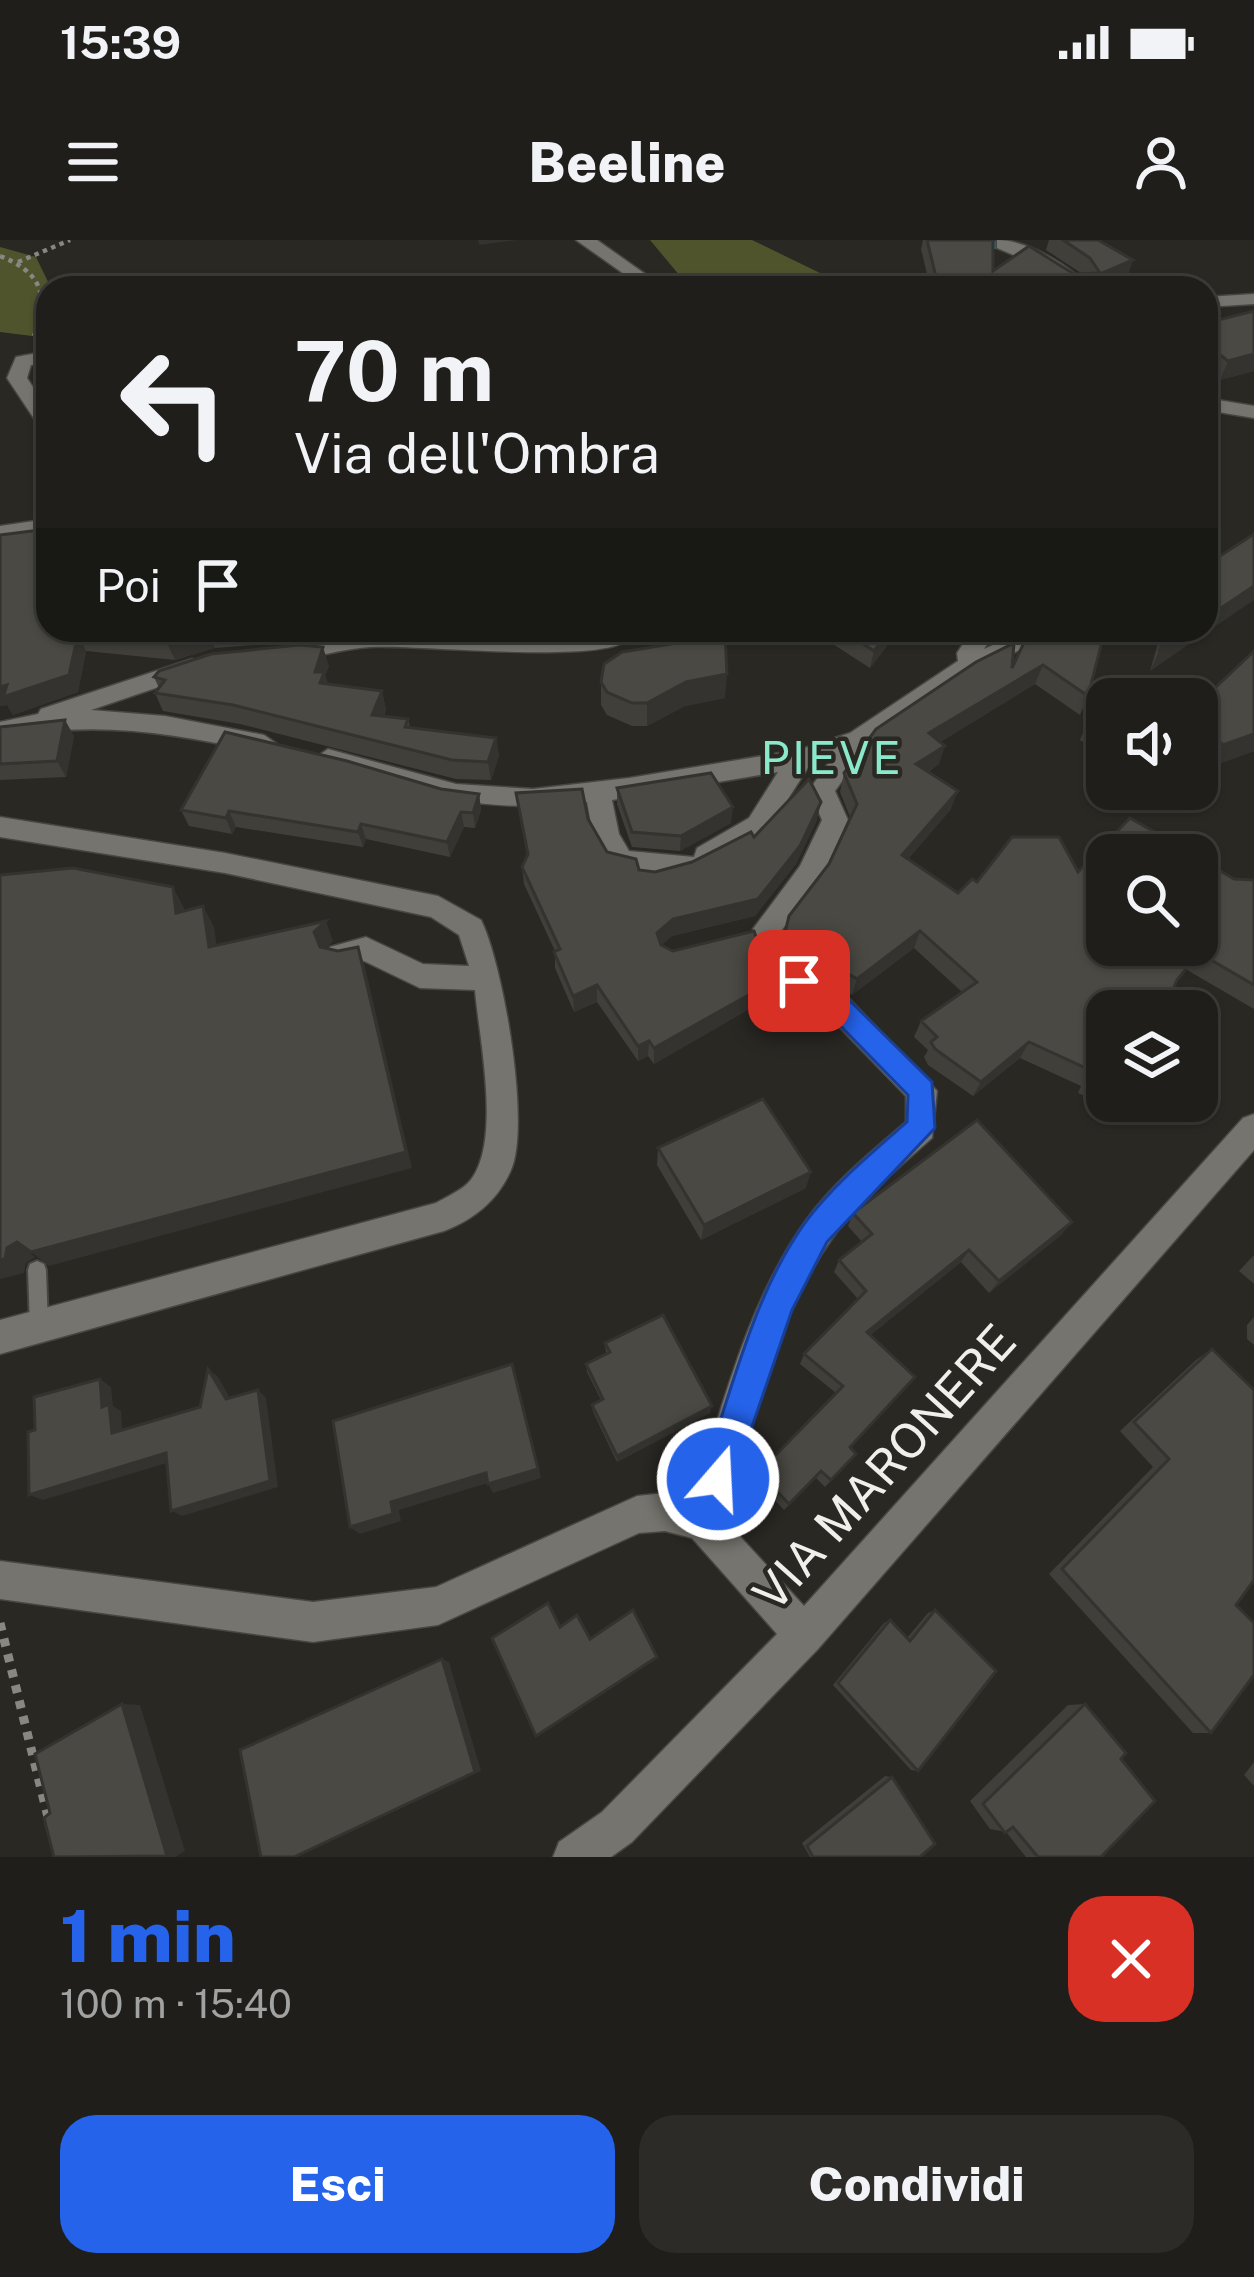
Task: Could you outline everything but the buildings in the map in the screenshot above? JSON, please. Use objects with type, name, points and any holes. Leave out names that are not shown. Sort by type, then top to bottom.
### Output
[{"type":"street","points":[[585,240],[638,276]]},
{"type":"street","points":[[1004,244],[1066,276]]},
{"type":"street","points":[[1218,301],[1254,299]]},
{"type":"street","points":[[36,359],[23,361],[17,378],[36,407]]},
{"type":"street","points":[[1218,406],[1254,412]]},
{"type":"street","points":[[0,533],[36,528]]},
{"type":"street","points":[[253,657],[286,642]]},
{"type":"street","points":[[476,642],[582,642]]},
{"type":"street","points":[[970,664],[969,653],[976,642]]},
{"type":"street","points":[[39,719],[134,723],[223,735],[456,794],[532,799],[800,759],[859,739],[970,664],[1020,642]]},
{"type":"street","points":[[0,731],[215,660]]},
{"type":"street","points":[[762,938],[811,872],[836,820],[822,790],[859,739]]},
{"type":"street","points":[[652,876],[688,865],[758,825],[800,759]]},
{"type":"street","points":[[597,789],[606,835],[621,861],[688,865]]},
{"type":"street","points":[[0,1337],[444,1216],[478,1194],[498,1164],[503,1131],[488,979],[471,928],[438,907],[225,863],[2,829]]},
{"type":"street","points":[[340,955],[366,949],[420,976],[488,979]]},
{"type":"street","points":[[703,1523],[778,1304],[816,1232],[857,1186],[921,1128],[922,1090],[832,1000],[799,981]]},
{"type":"street","name":"VIA MARONERE","points":[[574,1857],[617,1827],[804,1635],[1254,1128]]},
{"type":"street","points":[[0,1580],[313,1622],[438,1606],[638,1514],[665,1512],[703,1523],[804,1635]]},
{"type":"lane","points":[[37,1270],[38,1326]]},
{"type":"path","points":[[18,262],[70,240]]},
{"type":"path","points":[[0,256],[18,262],[36,283]]},
{"type":"path","points":[[0,1622],[52,1836]]},
{"type":"green space","points":[[650,240],[752,240],[826,276],[680,276]]},
{"type":"green space","points":[[0,247],[36,257],[45,276],[36,276],[36,336],[0,332]]},
{"type":"waterway","points":[[977,240],[995,245]]},
{"type":"district","name":"PIEVE","points":[[832,757]]},
{"type":"route","points":[[718,1479],[778,1304],[816,1232],[857,1186],[921,1128],[922,1090],[832,1000],[799,981]]}]
